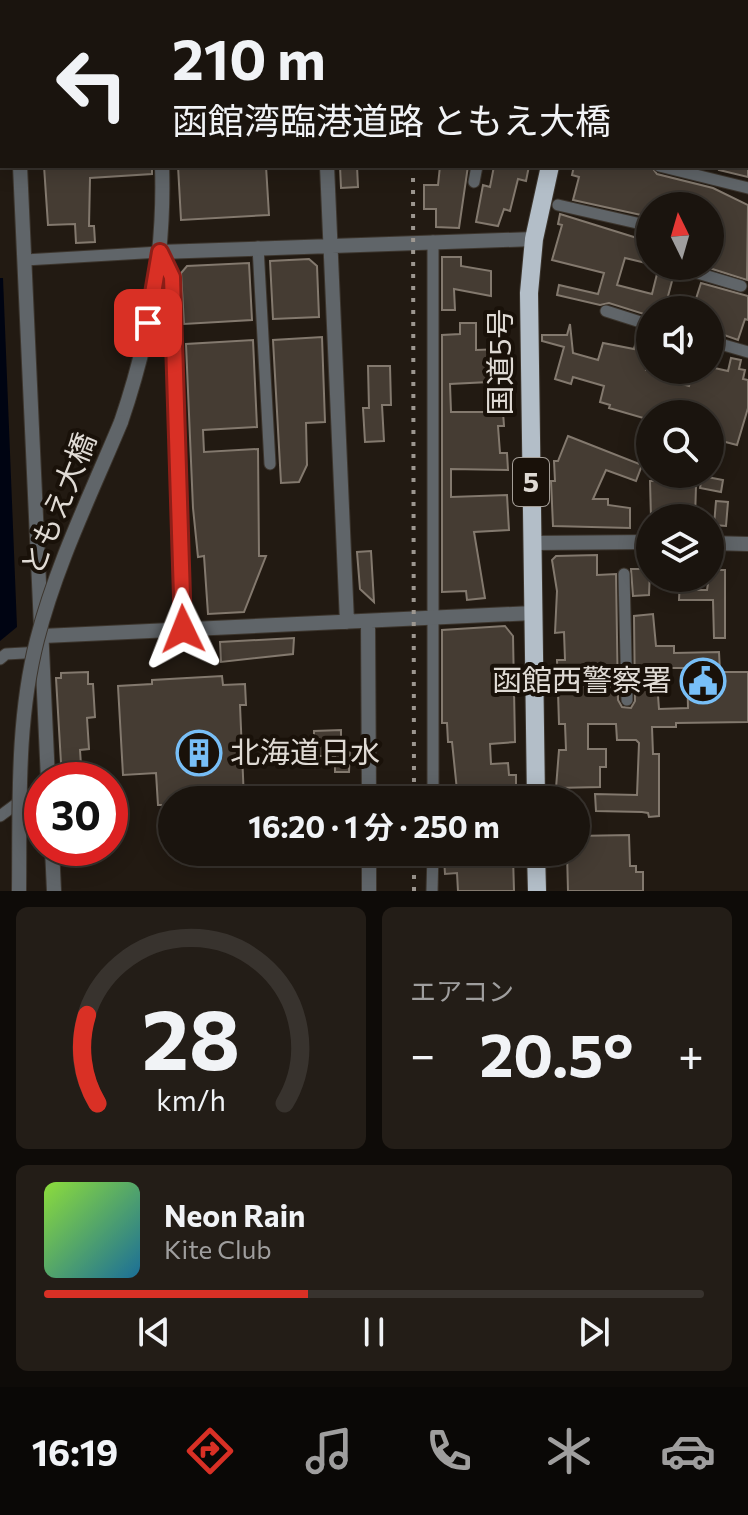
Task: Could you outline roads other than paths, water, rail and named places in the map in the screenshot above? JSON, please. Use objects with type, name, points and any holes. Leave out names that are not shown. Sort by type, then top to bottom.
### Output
[{"type":"highway","name":"国道5号","points":[[536,786],[529,293],[534,239],[550,168]]},
{"type":"highway","points":[[536,866],[537,891]]},
{"type":"street","points":[[20,168],[47,762]]},
{"type":"street","name":"ともえ大橋","points":[[19,891],[22,742],[36,643],[57,574],[121,422],[144,347],[160,252],[162,168]]},
{"type":"street","points":[[327,168],[347,622]]},
{"type":"street","points":[[474,182],[477,168]]},
{"type":"street","points":[[667,168],[748,188]]},
{"type":"street","points":[[558,205],[636,223]]},
{"type":"street","points":[[25,260],[330,244],[534,239]]},
{"type":"street","points":[[433,241],[430,618],[433,786]]},
{"type":"street","points":[[258,247],[270,464]]},
{"type":"street","points":[[160,252],[172,277],[183,629]]},
{"type":"street","points":[[721,280],[741,286]]},
{"type":"street","points":[[606,311],[636,321]]},
{"type":"street","points":[[724,345],[748,352]]},
{"type":"street","points":[[533,543],[636,542]]},
{"type":"street","points":[[724,543],[748,544]]},
{"type":"street","points":[[624,574],[627,700]]},
{"type":"street","points":[[43,636],[533,613]]},
{"type":"street","points":[[368,621],[369,786]]},
{"type":"street","points":[[0,659],[6,654],[44,652]]},
{"type":"street","points":[[0,816],[24,798]]},
{"type":"street","points":[[53,866],[54,891]]},
{"type":"street","points":[[369,866],[369,891]]},
{"type":"street","points":[[432,891],[433,866]]},
{"type":"railway","points":[[413,168],[414,786]]},
{"type":"railway","points":[[414,866],[414,891]]},
{"type":"place","name":"函館西警察署","points":[[703,681]]},
{"type":"place","name":"北海道日水","points":[[199,753]]}]
